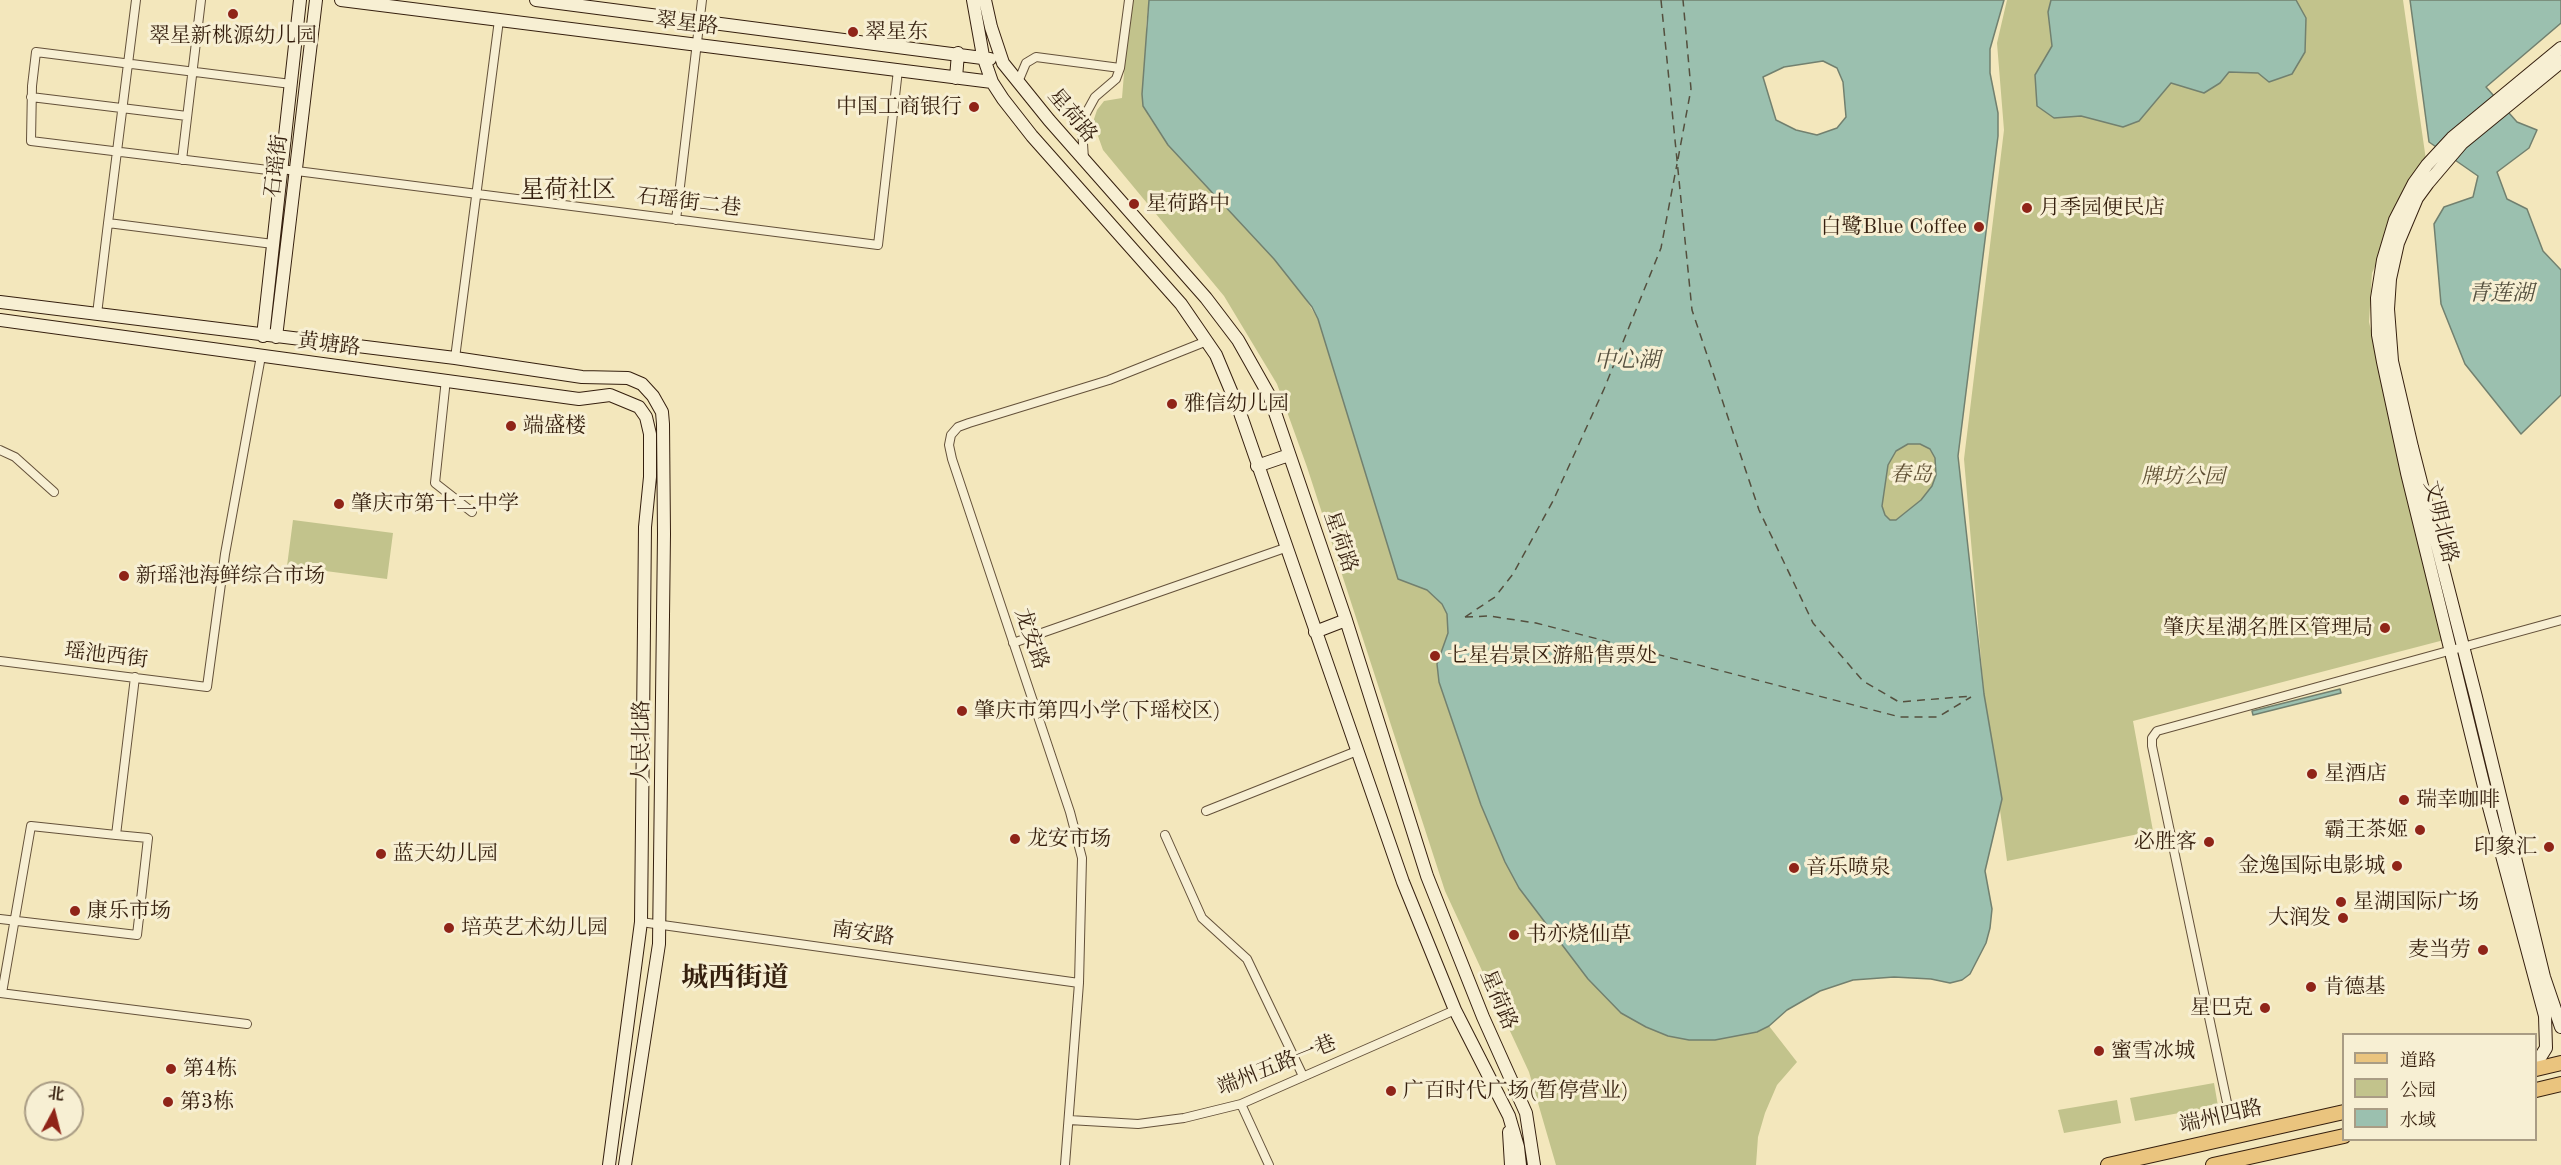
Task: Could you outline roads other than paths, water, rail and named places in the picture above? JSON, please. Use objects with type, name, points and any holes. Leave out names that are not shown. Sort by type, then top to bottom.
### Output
[{"type":"main road","points":[[2537,1069],[2561,1063]]},
{"type":"main road","points":[[2537,1090],[2561,1084]]},
{"type":"main road","name":"端州四路","points":[[2108,1165],[2342,1112]]},
{"type":"main road","points":[[2213,1165],[2342,1136]]},
{"type":"street","points":[[97,314],[136,0]]},
{"type":"street","points":[[182,160],[201,0]]},
{"type":"street","name":"石瑶街","points":[[263,336],[300,0]]},
{"type":"street","name":"石瑶街","points":[[276,337],[316,0]]},
{"type":"street","name":"翠星路","points":[[341,0],[427,5],[499,20],[992,82]]},
{"type":"street","name":"翠星路","points":[[536,0],[983,56],[1003,63]]},
{"type":"street","points":[[676,220],[702,0]]},
{"type":"street","name":"星荷路","points":[[973,0],[983,56],[992,82],[1032,136],[1137,253],[1180,304],[1207,341],[1239,410],[1285,548],[1403,882],[1455,1010],[1509,1116],[1518,1147],[1520,1165]]},
{"type":"street","name":"星荷路","points":[[985,0],[1003,63],[1048,120],[1206,298],[1238,340],[1269,395],[1346,620],[1427,876],[1483,1017],[1526,1113],[1534,1165]]},
{"type":"street","points":[[1084,161],[1082,128],[1087,109],[1095,97],[1116,79],[1120,68],[1129,0]]},
{"type":"street","points":[[455,358],[499,20]]},
{"type":"street","name":"文明北路","points":[[2537,1061],[2546,1048],[2545,1016],[2492,818],[2457,649],[2392,361],[2388,323],[2390,279],[2398,243],[2417,198],[2440,158],[2462,142],[2561,48]]},
{"type":"street","points":[[187,116],[32,97],[36,52],[291,84]]},
{"type":"street","points":[[956,78],[958,53]]},
{"type":"street","points":[[1018,82],[1026,63],[1035,57],[1120,68]]},
{"type":"street","name":"文明北路","points":[[2510,97],[2561,62]]},
{"type":"street","name":"石瑶街二巷","points":[[32,97],[31,141],[276,171],[281,169],[878,245],[898,70]]},
{"type":"street","points":[[1032,136],[1048,120]]},
{"type":"street","points":[[108,223],[273,244]]},
{"type":"street","name":"黄塘路","points":[[0,302],[455,358],[582,377]]},
{"type":"street","name":"黄塘路","points":[[0,320],[579,399],[610,395],[639,407],[646,417]]},
{"type":"street","name":"龙安路","points":[[1065,1165],[1079,983],[1082,858],[1078,836],[949,445],[951,435],[958,427],[1109,380],[1207,341]]},
{"type":"street","name":"瑶池西街","points":[[0,661],[207,687],[225,554],[261,356]]},
{"type":"street","name":"人民北路","points":[[582,377],[628,378],[642,384],[653,396],[662,412],[664,534],[659,944],[625,1165]]},
{"type":"street","points":[[446,380],[435,483],[472,512]]},
{"type":"street","name":"人民北路","points":[[609,1165],[641,922],[645,527],[650,445],[646,417]]},
{"type":"street","points":[[0,450],[15,457],[54,492]]},
{"type":"street","points":[[1257,466],[1289,455]]},
{"type":"street","points":[[1013,643],[1285,548]]},
{"type":"street","points":[[1315,632],[1346,620]]},
{"type":"street","points":[[2229,1112],[2154,757],[2152,738],[2157,731],[2165,727],[2561,620]]},
{"type":"street","name":"文明北路","points":[[2457,649],[2544,977],[2561,1027]]},
{"type":"street","points":[[116,835],[135,677]]},
{"type":"street","points":[[1206,811],[1357,752]]},
{"type":"street","points":[[0,919],[16,921],[137,935],[148,838],[31,826],[16,921],[1,993],[247,1024]]},
{"type":"street","points":[[1165,835],[1202,918],[1247,959],[1304,1076]]},
{"type":"street","name":"南安路","points":[[641,922],[1079,983]]},
{"type":"street","name":"端州五路一巷","points":[[1069,1120],[1138,1124],[1184,1118],[1241,1104],[1455,1010]]},
{"type":"street","points":[[1241,1104],[1269,1165]]},
{"type":"street","points":[[1509,1116],[1510,1165]]},
{"type":"water","name":"中心湖","points":[[1149,0],[2004,0],[1990,49],[1990,73],[1998,113],[1998,136],[1958,456],[1984,694],[2002,799],[1985,871],[1992,909],[1990,928],[1986,943],[1970,974],[1962,980],[1950,983],[1931,979],[1894,977],[1853,980],[1820,991],[1787,1010],[1769,1026],[1757,1032],[1715,1040],[1689,1040],[1668,1036],[1646,1027],[1621,1013],[1588,979],[1519,888],[1505,862],[1481,805],[1439,682],[1437,664],[1448,633],[1447,614],[1442,604],[1427,590],[1398,579],[1318,319],[1312,307],[1274,259],[1168,145],[1143,106]],"holes":[[[1823,61],[1837,68],[1843,82],[1846,117],[1837,128],[1817,135],[1796,130],[1776,120],[1763,77],[1784,67]],[[1908,444],[1920,444],[1930,449],[1935,458],[1936,475],[1932,486],[1921,500],[1896,520],[1890,520],[1885,515],[1882,506],[1888,465],[1896,451]]]},
{"type":"water","points":[[2051,0],[2296,0],[2306,18],[2305,52],[2292,74],[2269,82],[2258,73],[2229,72],[2220,83],[2204,93],[2171,83],[2139,121],[2123,127],[2081,116],[2054,118],[2037,106],[2035,75],[2052,46],[2048,12]]},
{"type":"water","name":"青莲湖","points":[[2410,0],[2561,0],[2561,23],[2486,87],[2517,122],[2537,130],[2529,148],[2497,172],[2507,199],[2527,209],[2543,251],[2561,270],[2561,395],[2521,434],[2465,364],[2441,304],[2434,224],[2444,207],[2473,197],[2478,176],[2429,142]]},
{"type":"water","points":[[2340,689],[2341,693],[2253,715],[2252,711]]},
{"type":"place","name":"翠星新桃源幼儿园","points":[[233,14]]},
{"type":"place","name":"翠星东","points":[[853,32]]},
{"type":"place","name":"中国工商银行","points":[[974,107]]},
{"type":"place","name":"星荷路中","points":[[1134,204]]},
{"type":"place","name":"月季园便民店","points":[[2027,208]]},
{"type":"place","name":"白鹭Blue Coffee","points":[[1979,227]]},
{"type":"place","name":"雅信幼儿园","points":[[1172,404]]},
{"type":"place","name":"端盛楼","points":[[511,426]]},
{"type":"place","name":"肇庆市第十二中学","points":[[339,504]]},
{"type":"place","name":"新瑶池海鲜综合市场","points":[[124,576]]},
{"type":"place","name":"肇庆星湖名胜区管理局","points":[[2385,628]]},
{"type":"place","name":"七星岩景区游船售票处","points":[[1435,656]]},
{"type":"place","name":"肇庆市第四小学(下瑶校区)","points":[[962,711]]},
{"type":"place","name":"星酒店","points":[[2312,774]]},
{"type":"place","name":"瑞幸咖啡","points":[[2404,800]]},
{"type":"place","name":"霸王茶姬","points":[[2420,830]]},
{"type":"place","name":"龙安市场","points":[[1015,839]]},
{"type":"place","name":"必胜客","points":[[2209,842]]},
{"type":"place","name":"印象汇","points":[[2549,847]]},
{"type":"place","name":"蓝天幼儿园","points":[[381,854]]},
{"type":"place","name":"金逸国际电影城","points":[[2397,866]]},
{"type":"place","name":"音乐喷泉","points":[[1794,868]]},
{"type":"place","name":"星湖国际广场","points":[[2341,902]]},
{"type":"place","name":"康乐市场","points":[[75,911]]},
{"type":"place","name":"大润发","points":[[2343,918]]},
{"type":"place","name":"培英艺术幼儿园","points":[[449,928]]},
{"type":"place","name":"书亦烧仙草","points":[[1514,935]]},
{"type":"place","name":"麦当劳","points":[[2483,950]]},
{"type":"place","name":"肯德基","points":[[2311,987]]},
{"type":"place","name":"星巴克","points":[[2265,1008]]},
{"type":"place","name":"蜜雪冰城","points":[[2099,1051]]},
{"type":"place","name":"第4栋","points":[[171,1069]]},
{"type":"place","name":"广百时代广场(暂停营业)","points":[[1391,1091]]},
{"type":"place","name":"第3栋","points":[[168,1102]]},
{"type":"district","name":"星荷社区","points":[[568,191]]},
{"type":"district","name":"城西街道","points":[[735,979]]},
{"type":"park label","name":"春岛","points":[[1911,475]]},
{"type":"park label","name":"牌坊公园","points":[[2183,477]]}]
